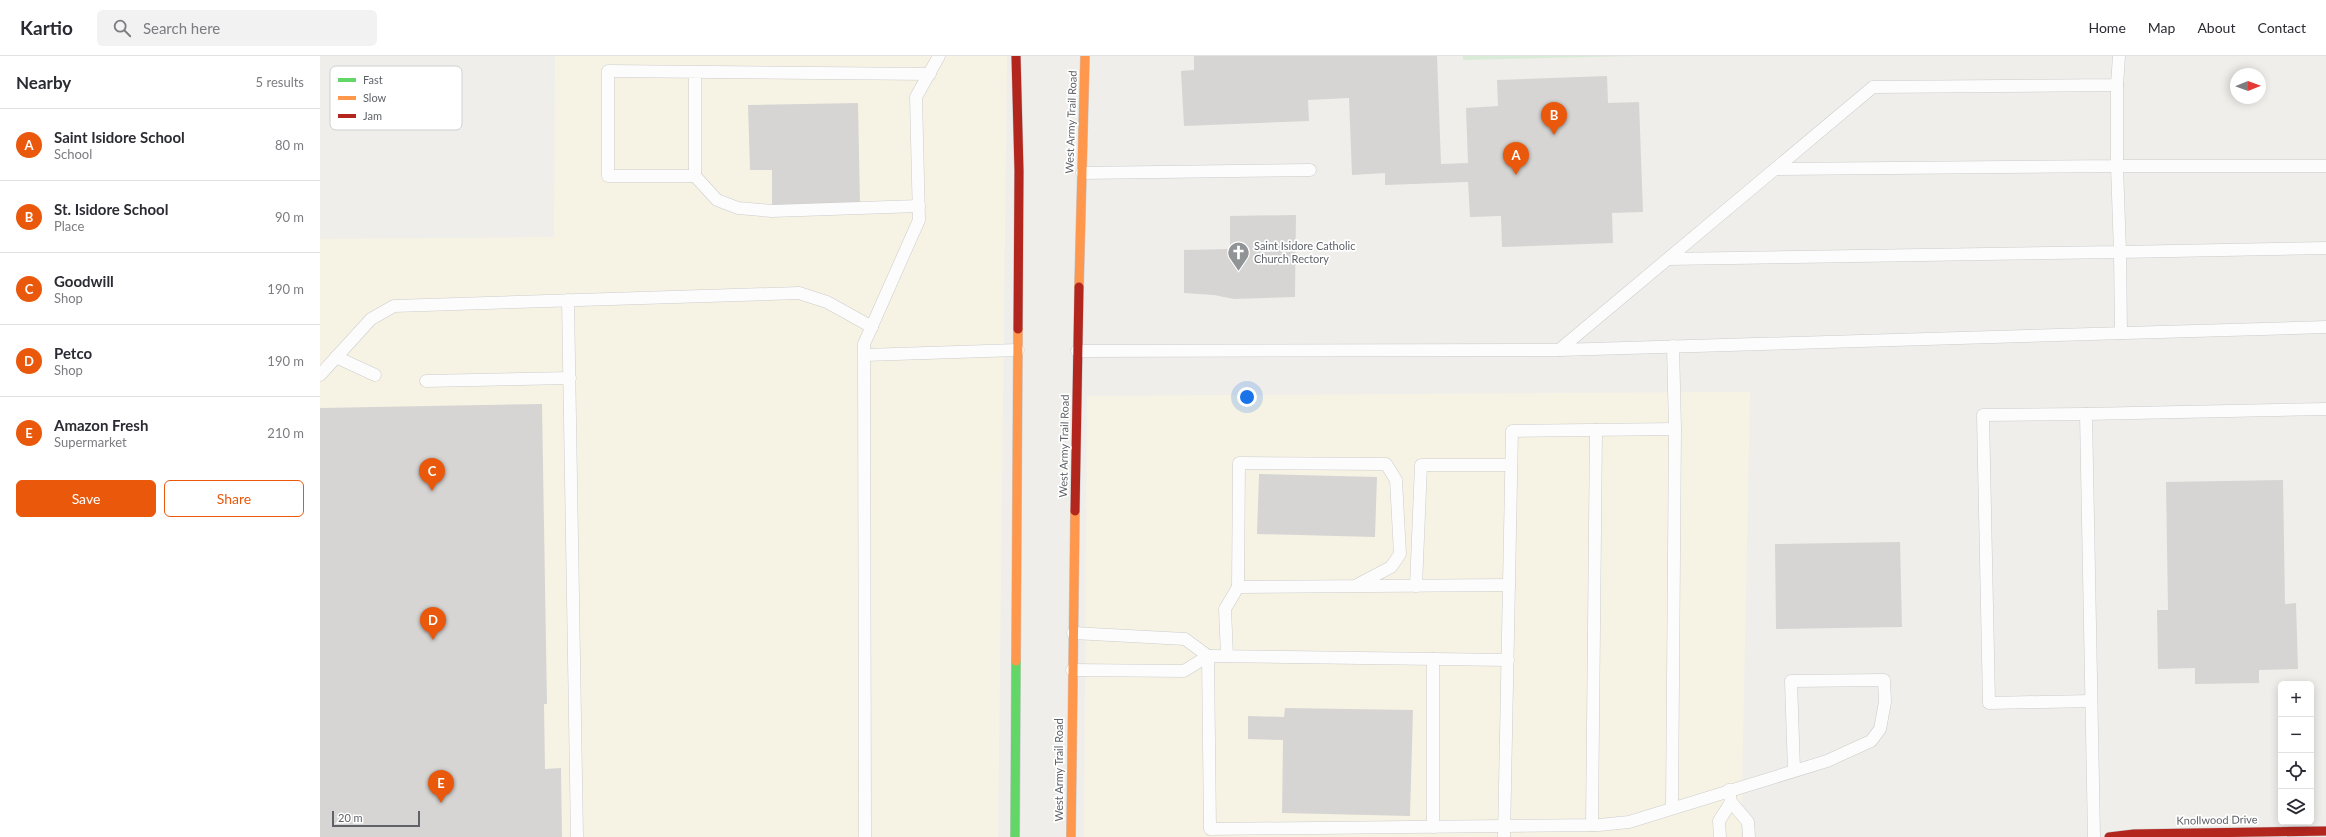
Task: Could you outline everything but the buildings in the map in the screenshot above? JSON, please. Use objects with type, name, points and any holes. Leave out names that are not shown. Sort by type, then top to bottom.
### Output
[{"type":"main road","points":[[1015,837],[1018,350],[1018,171],[1016,56]]},
{"type":"main road","name":"West Army Trail Road","points":[[1071,837],[1077,351],[1085,56]]},
{"type":"main road","name":"Knollwood Drive","points":[[2109,837],[2134,834],[2326,830]]},
{"type":"lane","points":[[865,837],[864,344],[919,220],[916,97],[939,56]]},
{"type":"lane","points":[[2119,56],[2117,85],[2117,166],[2121,333]]},
{"type":"lane","points":[[695,176],[608,176],[608,71],[930,74]]},
{"type":"lane","points":[[695,72],[695,176],[717,200],[738,208],[772,211],[919,206]]},
{"type":"lane","points":[[1559,350],[1873,87],[2117,85]]},
{"type":"lane","points":[[1775,169],[2326,166]]},
{"type":"lane","points":[[1082,173],[1310,170]]},
{"type":"lane","points":[[1668,259],[2326,248]]},
{"type":"lane","points":[[320,375],[371,318],[394,306],[799,293],[827,302],[872,327]]},
{"type":"lane","points":[[568,300],[577,837]]},
{"type":"lane","points":[[1077,351],[1559,350],[2326,327]]},
{"type":"lane","points":[[1672,808],[1675,430],[1673,346]]},
{"type":"lane","points":[[865,355],[1018,350]]},
{"type":"lane","points":[[336,357],[375,375]]},
{"type":"lane","points":[[426,381],[570,378]]},
{"type":"lane","points":[[2091,701],[1989,703],[1983,415],[2326,409]]},
{"type":"lane","points":[[2086,414],[2094,837]]},
{"type":"lane","points":[[1592,825],[1596,430]]},
{"type":"lane","points":[[1504,832],[1512,431],[1675,430]]},
{"type":"lane","points":[[1227,656],[1225,609],[1238,587],[1239,463],[1386,464],[1396,480],[1400,554],[1390,567],[1355,586]]},
{"type":"lane","points":[[1416,586],[1421,465],[1511,465]]},
{"type":"lane","points":[[1238,587],[1509,585]]},
{"type":"lane","points":[[1073,633],[1185,639],[1208,656]]},
{"type":"lane","points":[[1208,656],[1210,829],[1433,827],[1504,832],[1629,822],[1827,761],[1871,741],[1880,729],[1885,702],[1884,680],[1791,681],[1794,770]]},
{"type":"lane","points":[[1072,670],[1184,671],[1208,656],[1508,660]]},
{"type":"lane","points":[[1433,659],[1433,827]]},
{"type":"lane","points":[[1729,790],[1731,802],[1748,822],[1749,837]]},
{"type":"lane","points":[[1720,837],[1718,821],[1731,802]]},
{"type":"shaded area","points":[[555,56],[1007,56],[998,837],[320,837],[320,239],[554,237]]},
{"type":"shaded area","points":[[1750,392],[1741,837],[1084,837],[1087,396]]},
{"type":"green space","points":[[1463,56],[1634,56],[1463,60]]},
{"type":"traffic: fast","points":[[1015,837],[1016,661]]},
{"type":"traffic: slow","points":[[1079,287],[1085,56]]},
{"type":"traffic: slow","points":[[1016,661],[1018,329]]},
{"type":"traffic: slow","points":[[1071,837],[1075,511]]},
{"type":"traffic: jam","points":[[1016,56],[1019,171],[1018,329]]},
{"type":"traffic: jam","points":[[1075,511],[1079,287]]},
{"type":"traffic: jam","points":[[2109,837],[2134,834],[2326,831]]},
{"type":"place","name":"St. Isidore School","points":[[1554,135]]},
{"type":"place","name":"Saint Isidore School","points":[[1516,175]]},
{"type":"place","name":"Saint Isidore Catholic Church Rectory","points":[[1239,272]]},
{"type":"place","name":"Goodwill","points":[[432,491]]},
{"type":"place","name":"Petco","points":[[433,640]]},
{"type":"place","name":"Amazon Fresh","points":[[441,803]]}]
